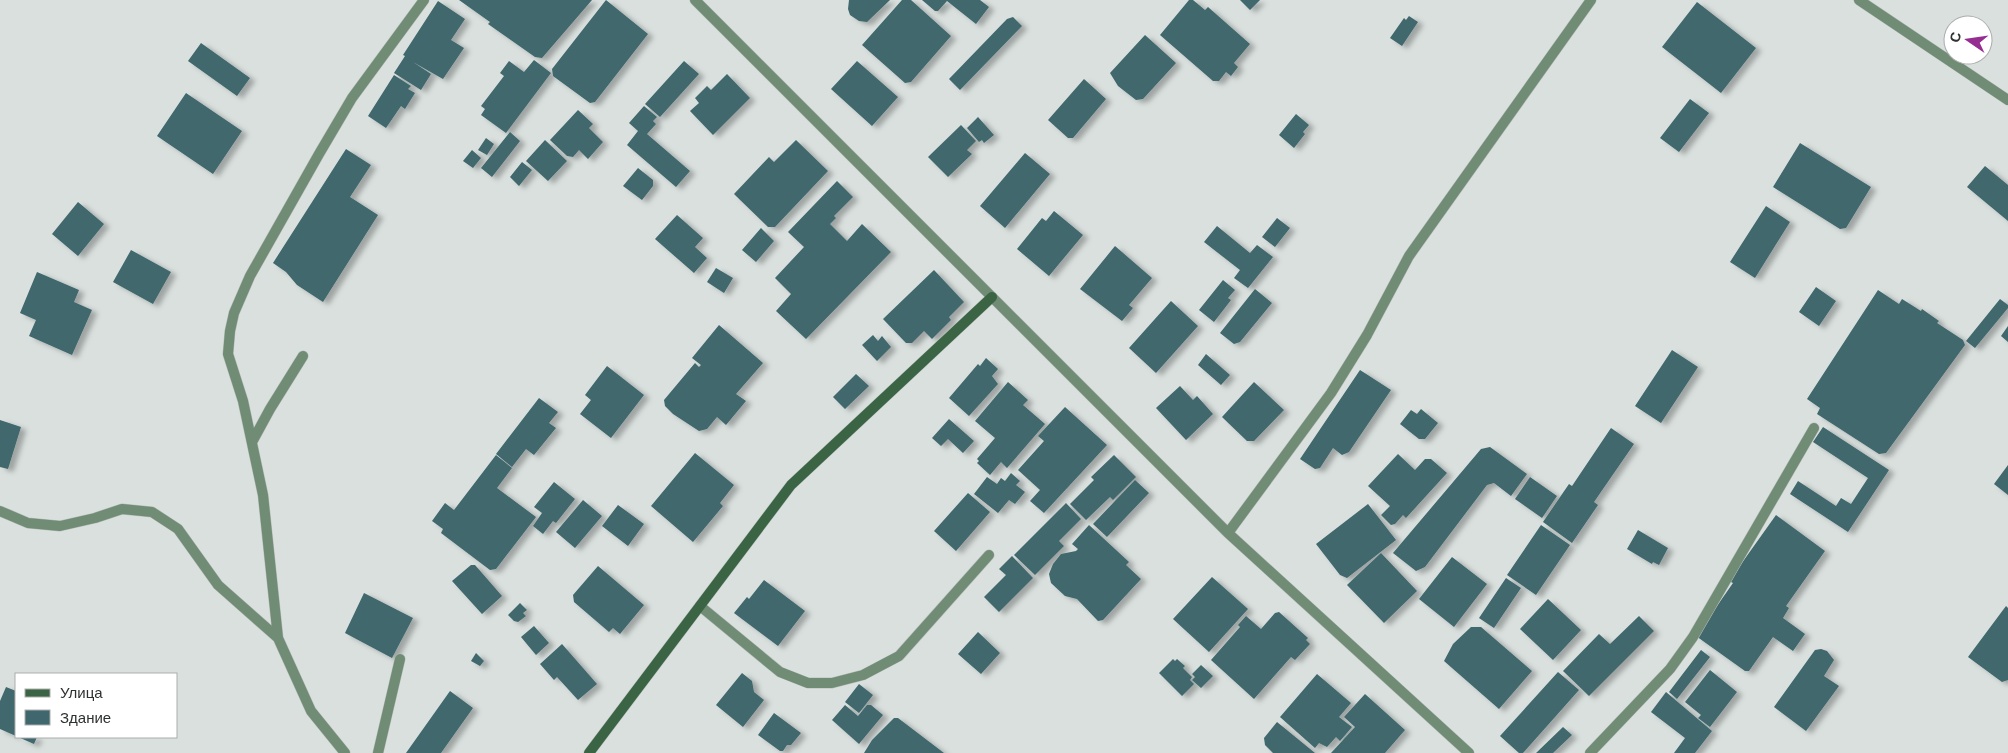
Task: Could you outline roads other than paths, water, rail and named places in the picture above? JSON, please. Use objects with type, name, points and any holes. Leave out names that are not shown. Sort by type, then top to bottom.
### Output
[{"type":"street","points":[[344,753],[311,711],[278,638],[262,495],[243,401],[228,354],[234,313],[250,276],[352,98],[424,0]]},
{"type":"street","points":[[694,0],[1228,533],[1469,753]]},
{"type":"street","points":[[1228,533],[1331,393],[1367,335],[1409,256],[1591,0]]},
{"type":"street","points":[[1859,0],[2008,100]]},
{"type":"street","points":[[589,753],[791,485],[992,297]]},
{"type":"street","points":[[252,442],[302,356]]},
{"type":"street","points":[[1590,753],[1670,669],[1693,637],[1814,428]]},
{"type":"street","points":[[0,511],[28,523],[60,526],[95,518],[122,509],[152,512],[178,529],[218,585],[278,638]]},
{"type":"street","points":[[700,606],[780,672],[808,683],[832,683],[863,675],[899,656],[989,555]]},
{"type":"street","points":[[378,753],[400,659]]}]
